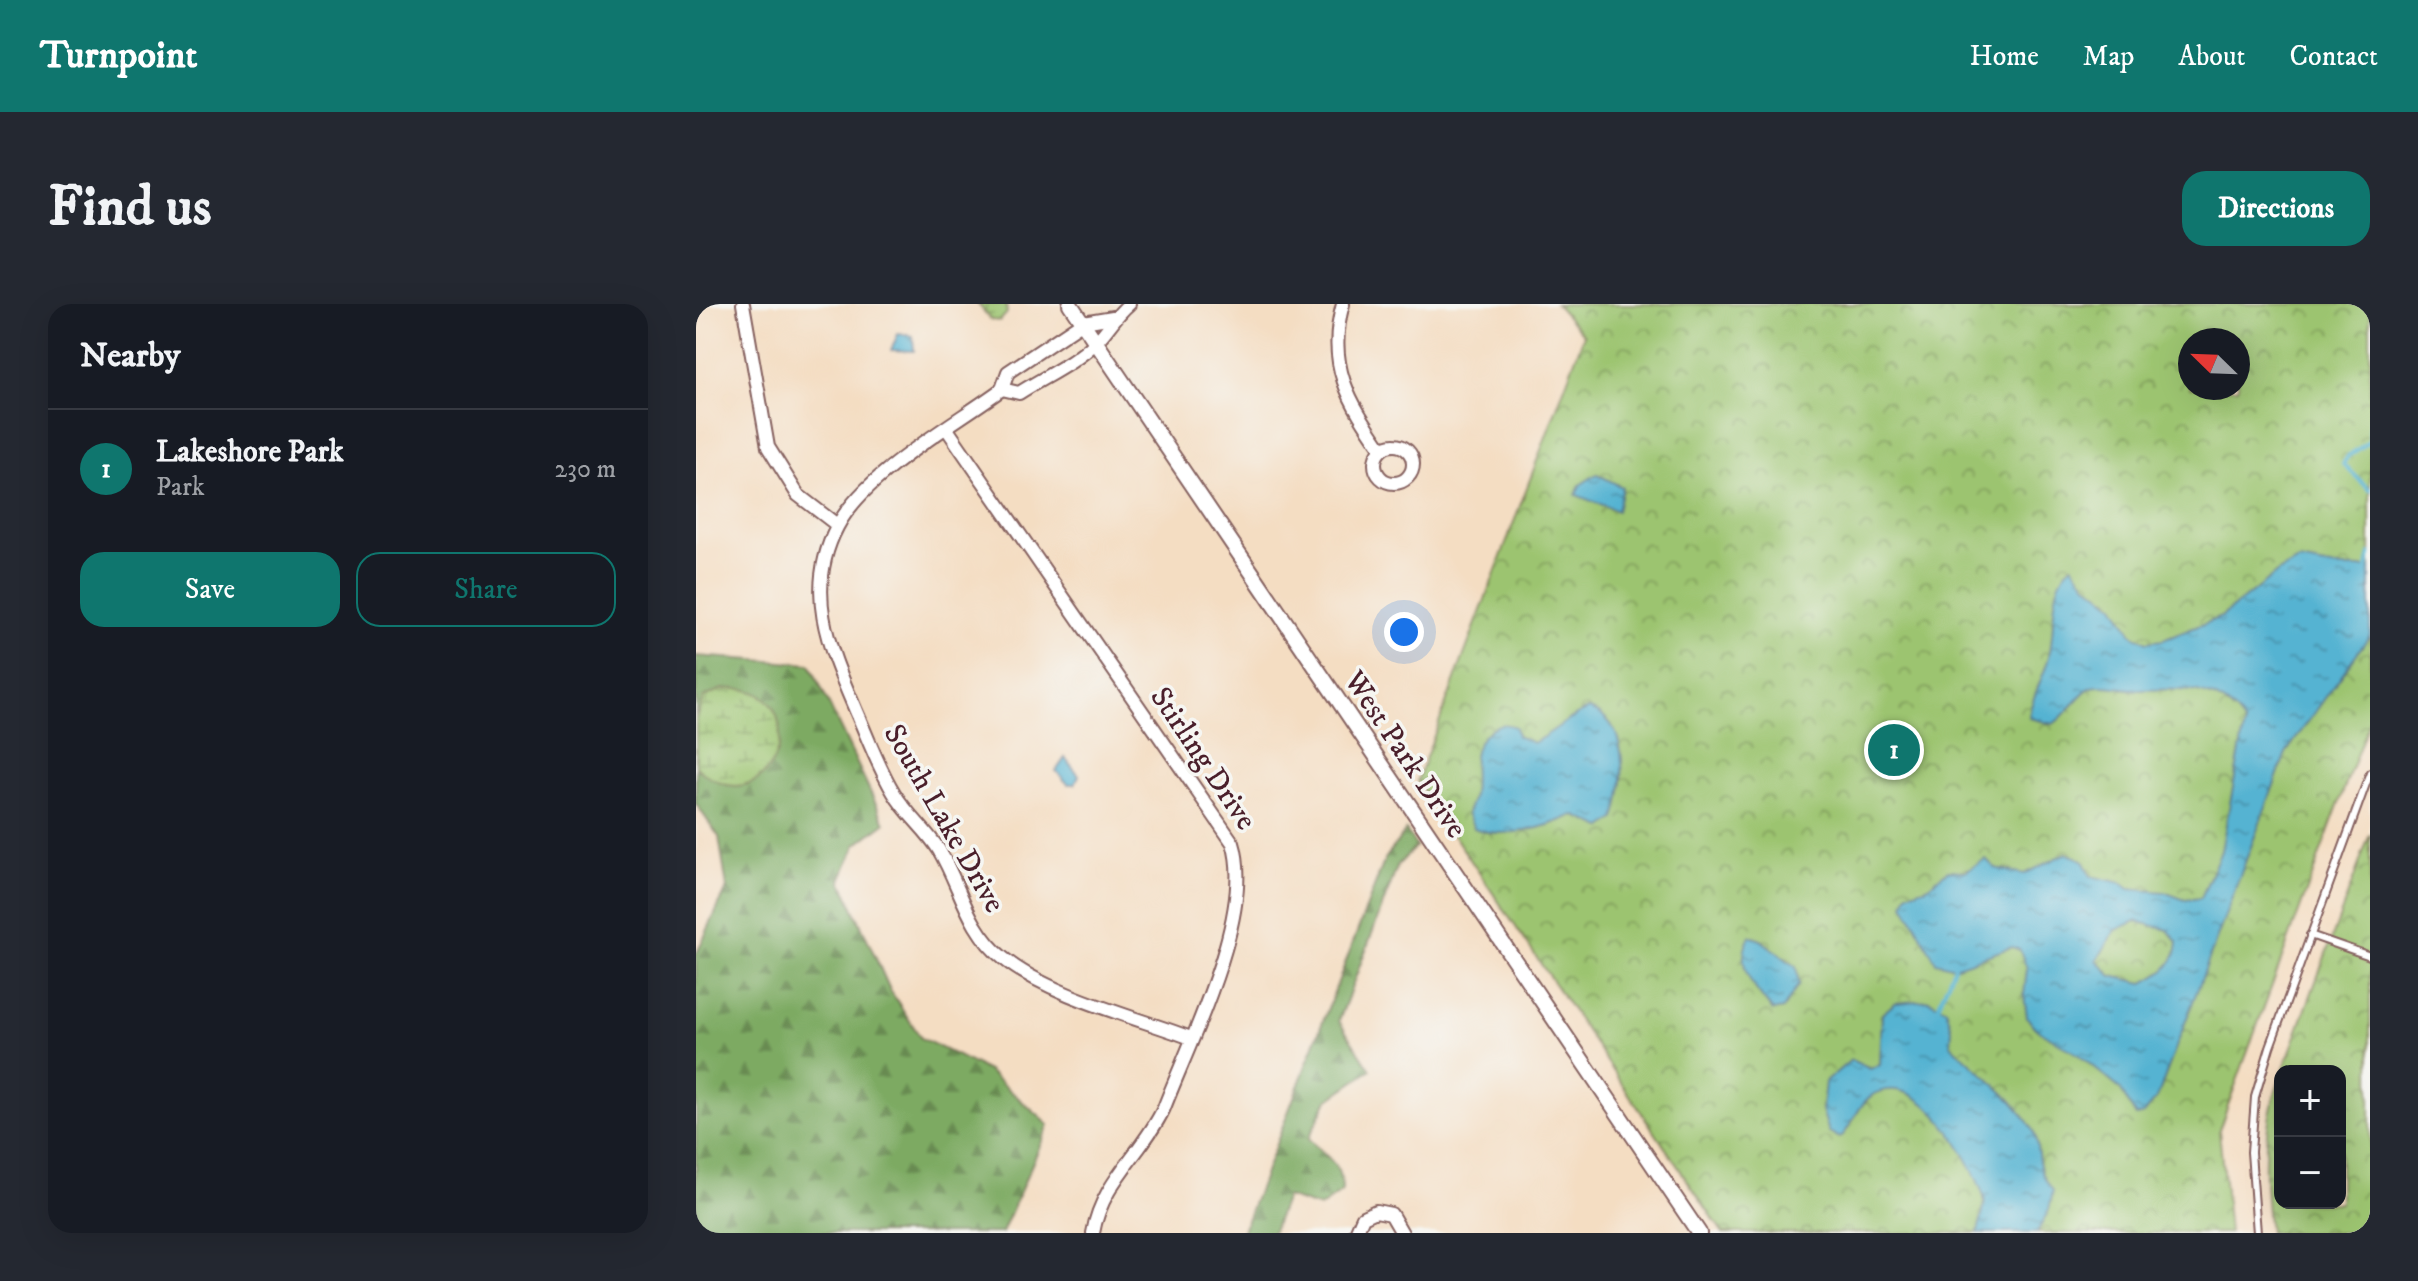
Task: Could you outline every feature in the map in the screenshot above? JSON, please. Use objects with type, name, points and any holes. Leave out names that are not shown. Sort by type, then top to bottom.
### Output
[{"type":"street","points":[[743,304],[760,418],[768,447],[798,495],[837,525]]},
{"type":"street","name":"West Park Drive","points":[[1070,304],[1699,1233]]},
{"type":"street","name":"South Lake Drive","points":[[1002,389],[1019,393],[1096,342],[1113,317],[1129,304]]},
{"type":"street","points":[[1343,304],[1337,348],[1343,384],[1350,403],[1382,449]]},
{"type":"street","name":"South Lake Drive","points":[[1113,317],[1083,322],[1008,372],[1002,389],[865,489],[837,525],[823,561],[821,616],[828,645],[888,783],[939,851],[977,931],[1004,959],[1036,979],[1191,1038]]},
{"type":"street","name":"Stirling Drive","points":[[947,429],[1233,843],[1238,862],[1237,905],[1191,1038],[1160,1117],[1109,1186],[1093,1233]]},
{"type":"street","points":[[1356,1233],[1363,1217],[1376,1211],[1397,1219],[1402,1233]]},
{"type":"lane","points":[[2257,1233],[2251,1152],[2255,1097],[2370,773]]},
{"type":"lane","points":[[2310,935],[2370,956]]},
{"type":"green space","points":[[978,304],[1006,304],[1007,313],[1000,321],[991,320]]},
{"type":"green space","points":[[1556,304],[2370,304],[2370,718],[2219,1130],[2229,1233],[1723,1233],[1417,781],[1584,335]]},
{"type":"green space","points":[[696,656],[810,664],[885,823],[856,845],[841,880],[890,990],[921,1038],[988,1071],[1049,1125],[1002,1233],[696,1233],[696,955],[727,888],[719,837],[696,804]]},
{"type":"green space","points":[[722,689],[747,690],[767,701],[778,718],[780,739],[774,759],[762,776],[744,785],[722,783],[696,767],[696,718],[703,698]]},
{"type":"green space","points":[[1406,830],[1416,846],[1398,865],[1339,1021],[1371,1070],[1328,1100],[1308,1139],[1336,1168],[1342,1192],[1320,1208],[1286,1197],[1272,1233],[1242,1233],[1385,859]]},
{"type":"green space","points":[[2370,834],[2370,1233],[2269,1233],[2265,1155],[2274,1098],[2274,1209],[2346,1209],[2346,1065],[2285,1065]]},
{"type":"water","points":[[898,334],[913,336],[914,351],[891,350]]},
{"type":"water","points":[[1597,474],[1622,487],[1617,511],[1576,495],[1580,485]]},
{"type":"water","points":[[2299,561],[2337,568],[2370,568],[2370,635],[2286,753],[2157,1098],[2144,1114],[2136,1116],[2120,1089],[2080,1056],[2034,1027],[2027,1017],[2024,995],[2027,969],[2020,950],[2012,947],[1954,967],[1936,962],[1904,904],[1908,893],[1927,887],[1948,870],[1965,871],[1986,859],[1995,868],[2024,874],[2066,853],[2083,860],[2090,876],[2122,883],[2129,889],[2164,892],[2185,900],[2201,898],[2221,851],[2245,724],[2224,703],[2199,692],[2103,686],[2087,690],[2053,724],[2029,718],[2051,649],[2056,595],[2059,583],[2073,565],[2086,583],[2114,605],[2132,634],[2147,642],[2163,640],[2221,617],[2278,572]],"holes":[[[2136,921],[2168,930],[2178,942],[2175,956],[2162,972],[2143,983],[2112,976],[2097,960],[2116,930]]]},
{"type":"water","points":[[1589,709],[1603,716],[1612,726],[1622,756],[1621,789],[1615,819],[1603,828],[1574,815],[1511,833],[1474,828],[1467,813],[1473,796],[1475,751],[1483,736],[1494,727],[1506,724],[1515,727],[1517,736],[1533,743]]},
{"type":"water","points":[[1065,758],[1079,775],[1075,784],[1068,784],[1056,771]]},
{"type":"water","points":[[1750,936],[1761,940],[1796,967],[1799,984],[1783,1009],[1773,1011],[1748,976],[1744,957]]},
{"type":"water","points":[[1929,1000],[1946,1009],[1952,1028],[1951,1045],[2004,1093],[2031,1127],[2042,1172],[2053,1191],[2049,1210],[2037,1233],[1978,1233],[1985,1201],[1978,1181],[1944,1124],[1913,1096],[1896,1090],[1872,1095],[1840,1138],[1829,1132],[1822,1110],[1825,1082],[1851,1060],[1870,1069],[1880,1065],[1882,1014],[1895,1003]]},
{"type":"waterway","points":[[2370,419],[2370,441],[2348,456],[2343,464],[2370,490]]},
{"type":"waterway","points":[[2367,568],[2370,554]]},
{"type":"waterway","points":[[1937,1009],[1954,967]]},
{"type":"place","name":"Lakeshore Park","points":[[1894,750]]}]
